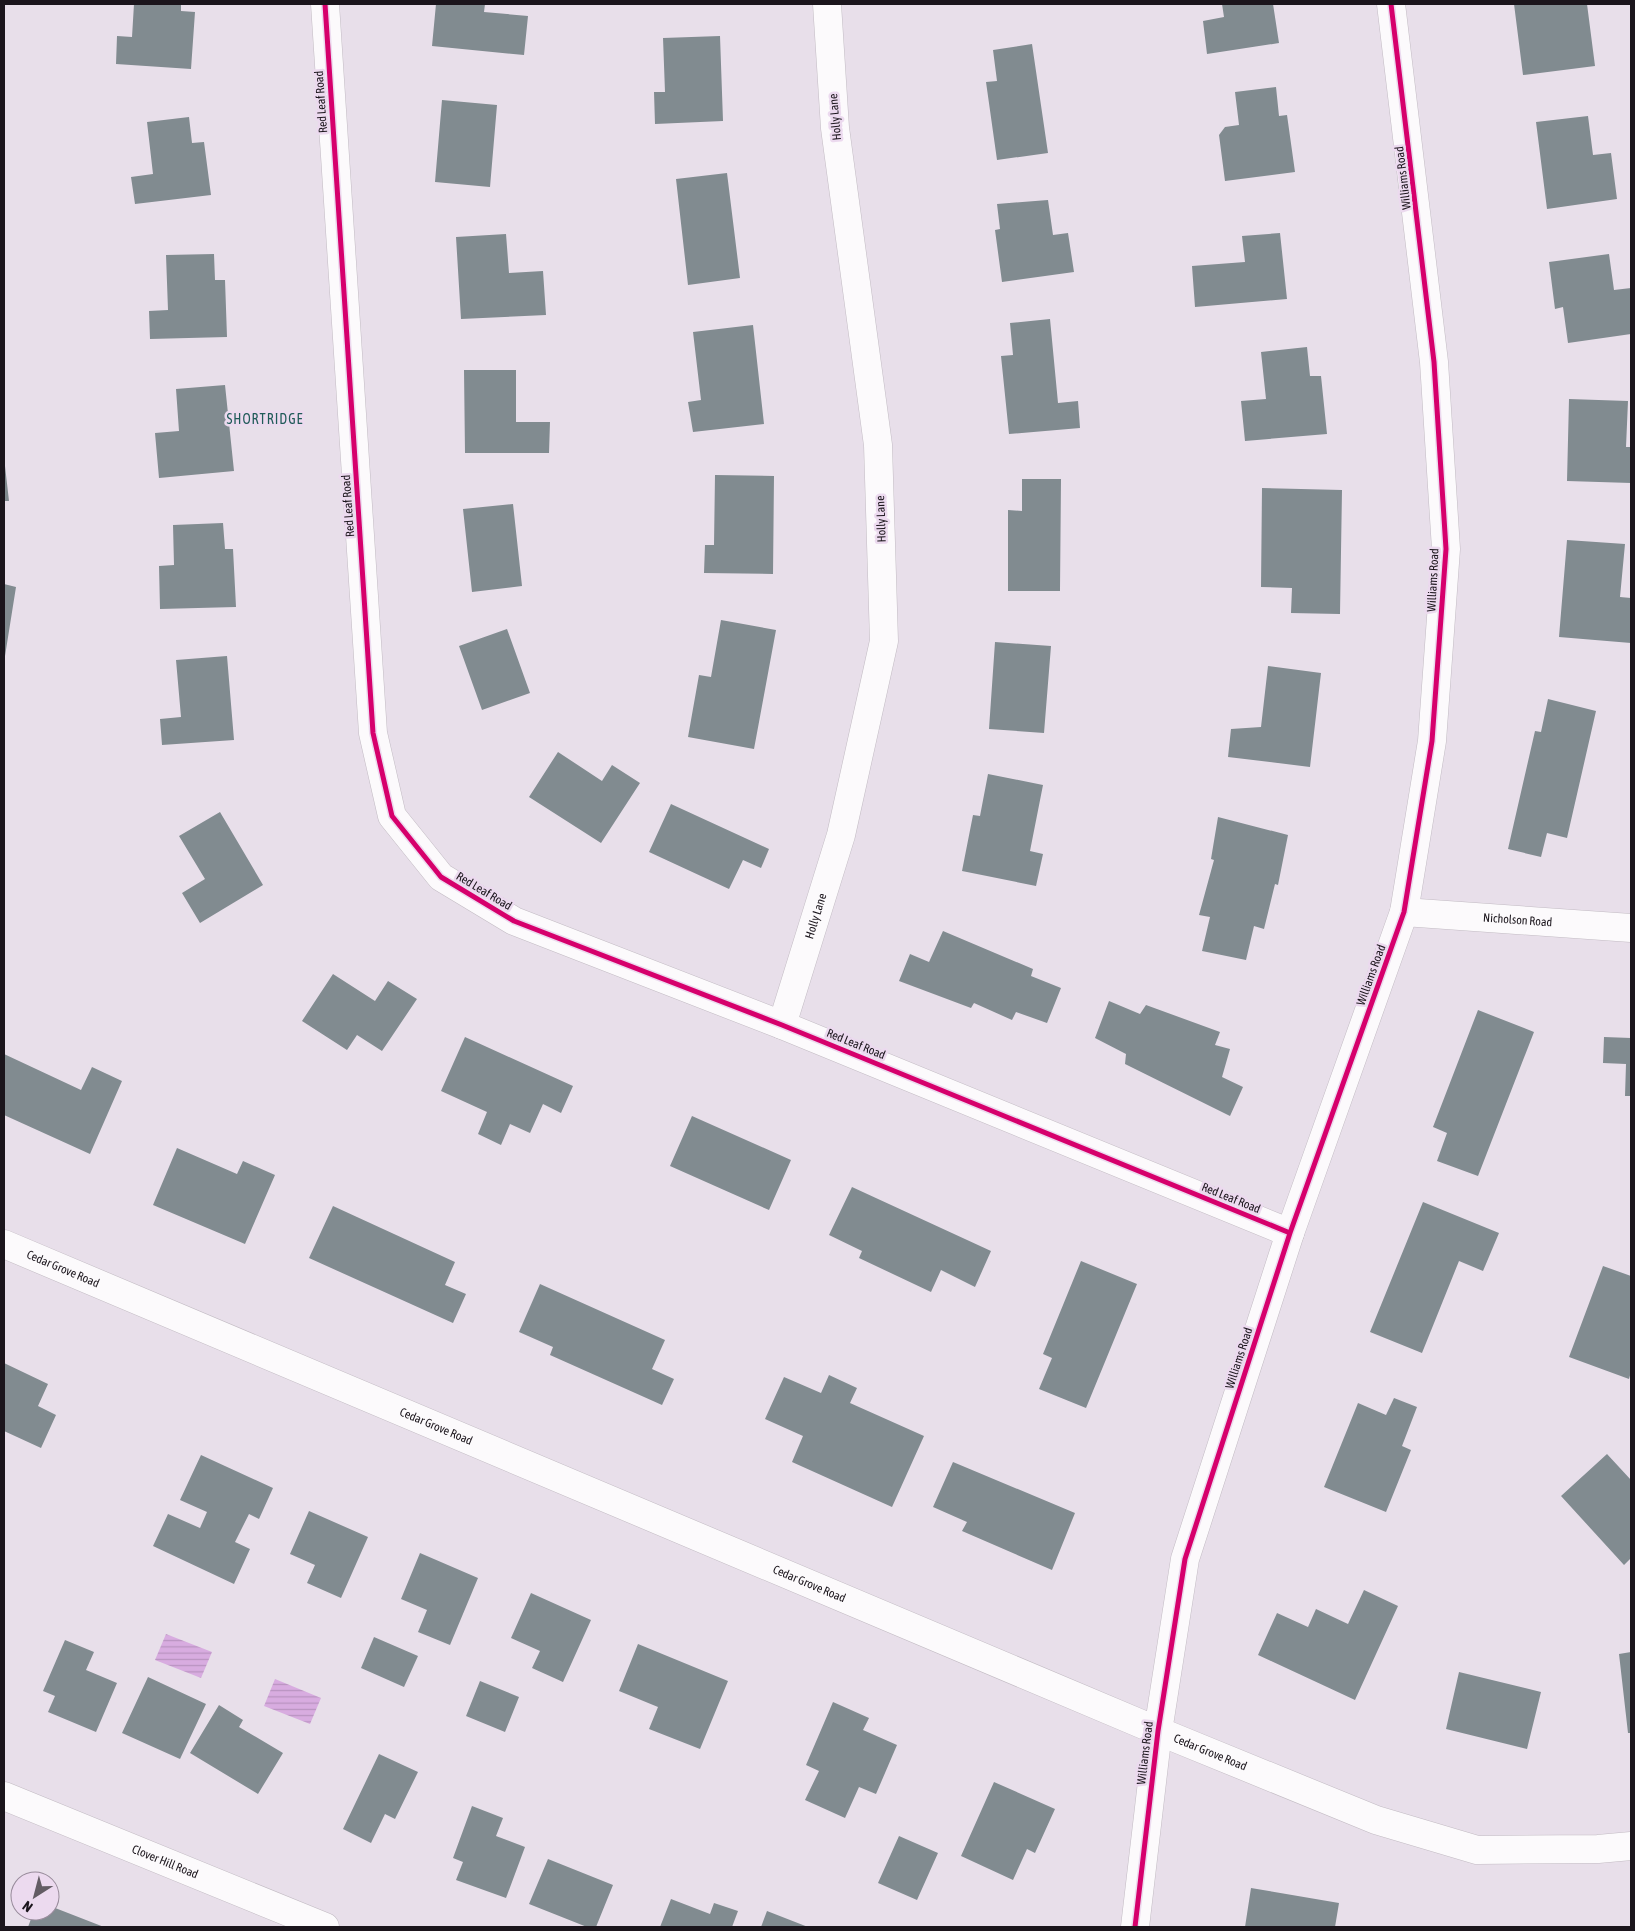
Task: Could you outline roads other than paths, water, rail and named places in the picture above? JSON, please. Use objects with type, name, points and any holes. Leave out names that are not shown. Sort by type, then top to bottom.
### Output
[{"type":"street","name":"Red Leaf Road","points":[[325,4],[373,734],[392,816],[442,877],[514,921],[782,1025],[1290,1233]]},
{"type":"street","name":"Holly Lane","points":[[782,1025],[841,835],[884,641],[878,445],[835,128],[827,4]]},
{"type":"street","name":"Williams Road","points":[[1135,1927],[1158,1731],[1185,1558],[1290,1233],[1404,912],[1432,741],[1446,549],[1434,362],[1391,4]]},
{"type":"street","name":"Nicholson Road","points":[[1404,912],[1631,928]]},
{"type":"street","name":"Cedar Grove Road","points":[[4,1244],[1158,1731],[1376,1820],[1478,1850],[1598,1849],[1631,1846]]},
{"type":"street","name":"Clover Hill Road","points":[[4,1796],[325,1927]]},
{"type":"district","name":"SHORTRIDGE","points":[[265,419]]}]
